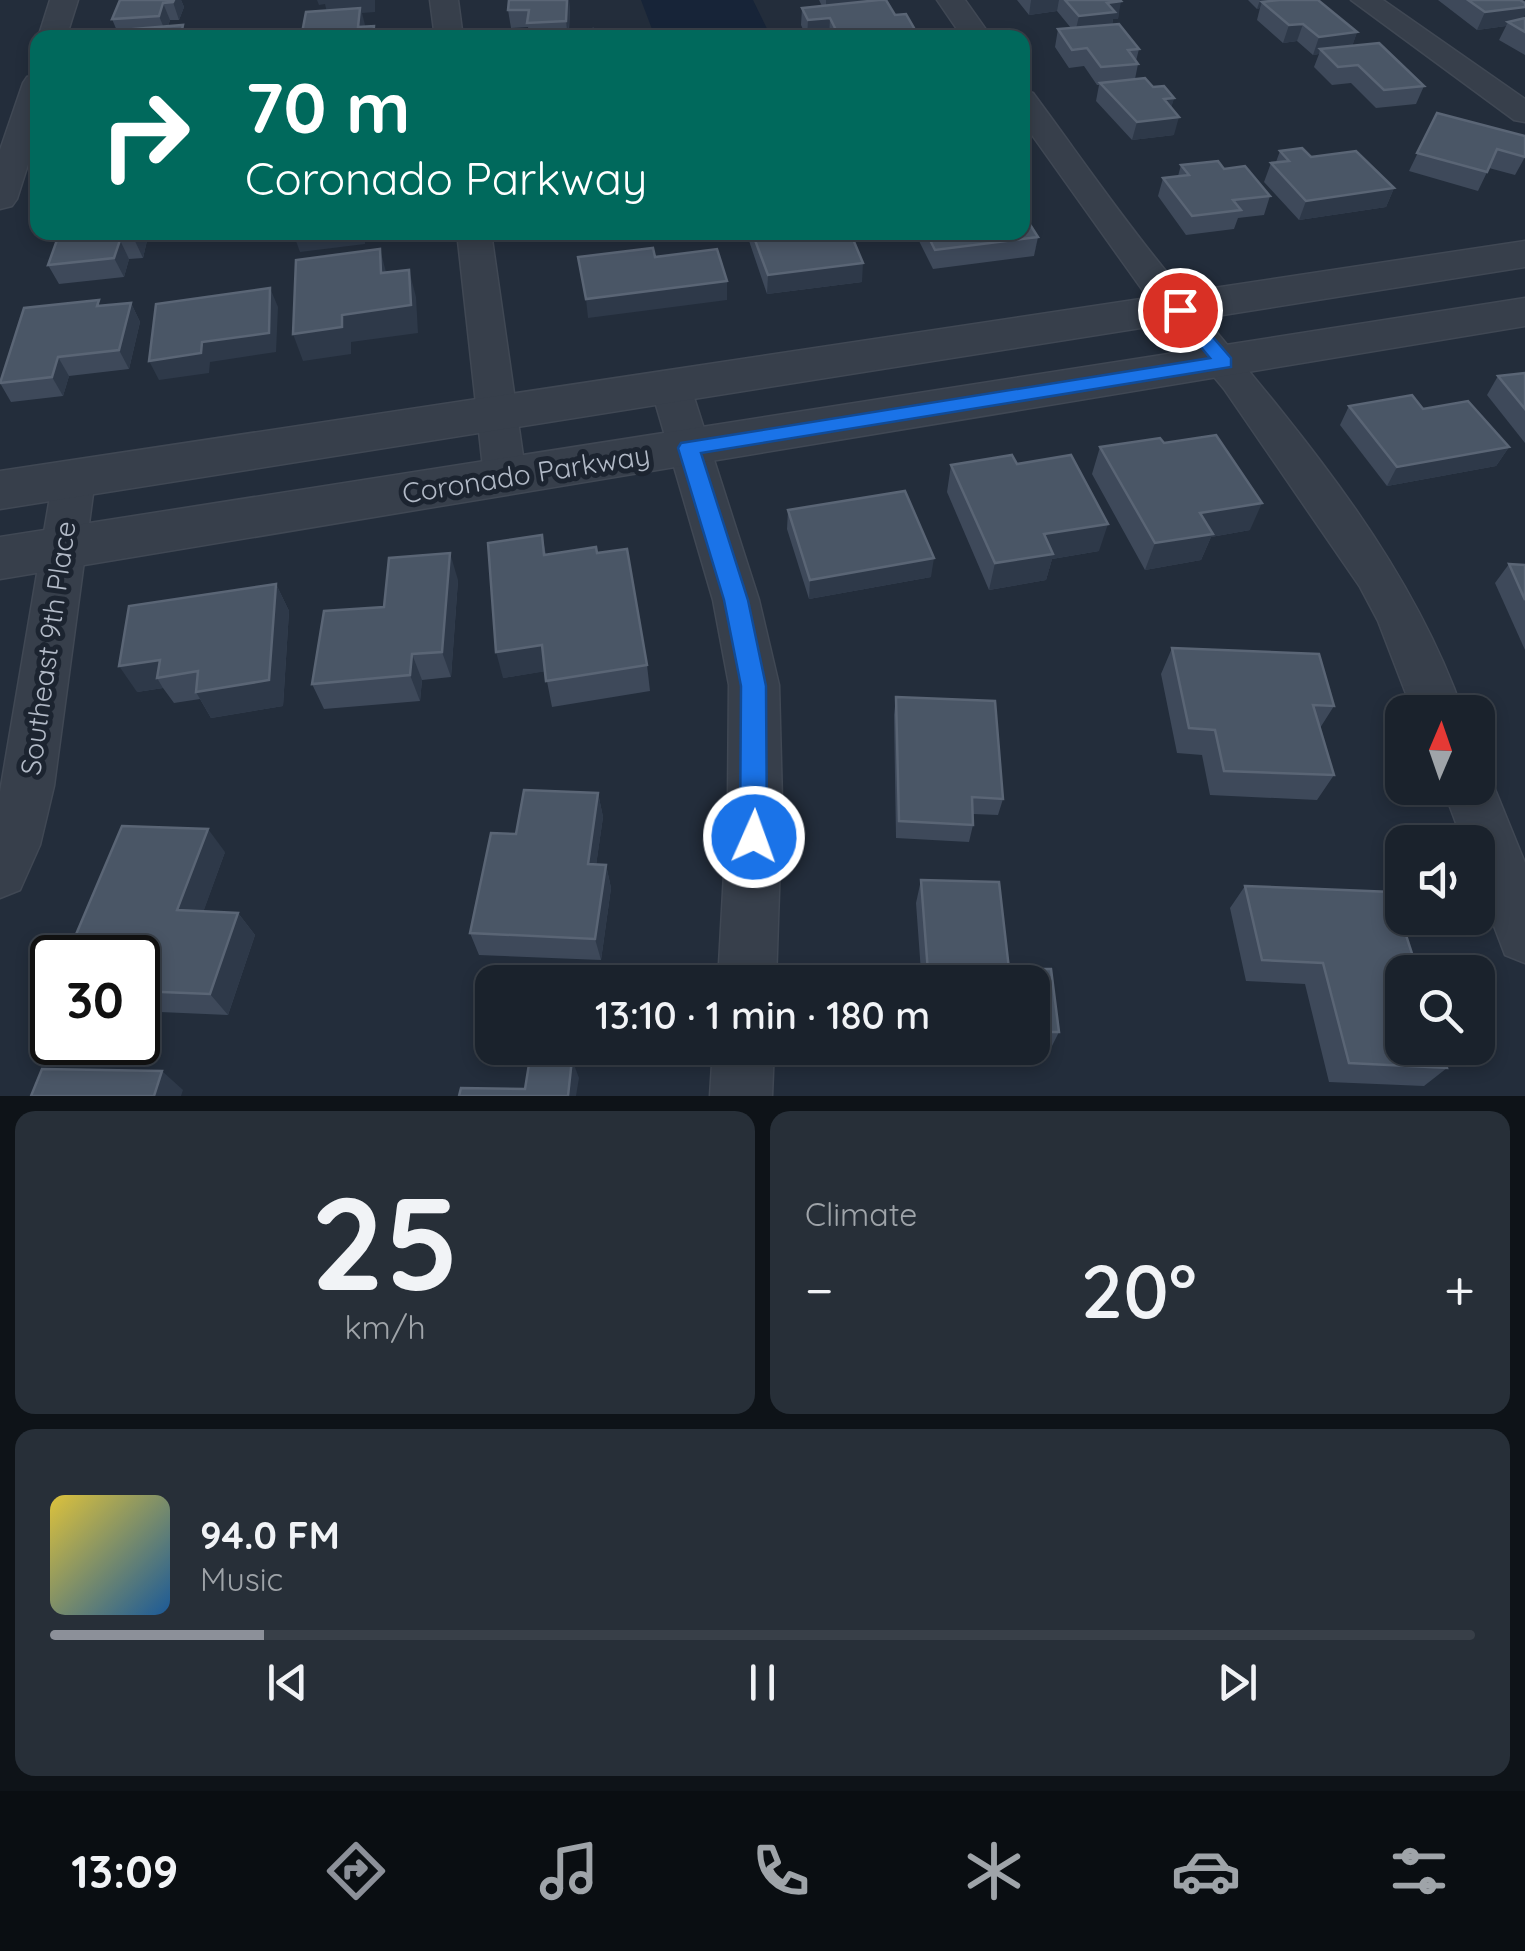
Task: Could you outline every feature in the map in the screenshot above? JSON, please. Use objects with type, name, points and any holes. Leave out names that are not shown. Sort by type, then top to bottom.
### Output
[{"type":"street","points":[[55,30],[64,0]]},
{"type":"street","points":[[444,0],[448,30]]},
{"type":"street","points":[[951,0],[972,30]]},
{"type":"street","points":[[1365,0],[1525,113]]},
{"type":"street","points":[[0,199],[30,107]]},
{"type":"street","points":[[1030,110],[1180,310],[1224,362],[1376,575],[1400,619],[1431,695]]},
{"type":"street","points":[[475,240],[505,477]]},
{"type":"street","points":[[0,490],[1525,254]]},
{"type":"street","name":"Coronado Parkway","points":[[0,558],[1525,312]]},
{"type":"street","points":[[671,388],[736,600],[754,686],[755,801],[748,965]]},
{"type":"street","name":"Southeast 9th Place","points":[[0,872],[13,844],[28,786],[74,479]]},
{"type":"street","points":[[1475,805],[1525,934]]},
{"type":"street","points":[[742,1096],[743,1065]]},
{"type":"water","points":[[641,0],[753,0],[768,30],[652,30]]},
{"type":"building","points":[[120,0],[174,0],[163,3],[159,16],[112,19]]},
{"type":"building","points":[[509,0],[567,0],[566,21],[527,23],[529,10],[508,10]]},
{"type":"building","points":[[886,0],[895,15],[906,14],[915,30],[836,30],[830,18],[808,20],[802,8]]},
{"type":"building","points":[[1065,0],[1121,1],[1107,3],[1115,12],[1079,16]]},
{"type":"building","points":[[1318,0],[1357,32],[1319,37],[1303,24],[1289,25],[1262,2]]},
{"type":"building","points":[[1468,0],[1520,0],[1525,7],[1485,12]]},
{"type":"building","points":[[360,8],[358,27],[374,26],[374,30],[303,30],[306,12]]},
{"type":"building","points":[[1525,18],[1525,32],[1508,22]]},
{"type":"building","points":[[1119,24],[1139,49],[1128,50],[1138,64],[1101,67],[1087,48],[1072,50],[1058,29]]},
{"type":"building","points":[[183,25],[182,30],[123,30]]},
{"type":"building","points":[[1379,43],[1424,86],[1384,90],[1358,65],[1338,67],[1320,49]]},
{"type":"building","points":[[1145,78],[1153,87],[1164,86],[1174,98],[1164,99],[1179,117],[1137,122],[1100,83]]},
{"type":"building","points":[[1437,113],[1525,136],[1525,157],[1497,149],[1487,172],[1417,153]]},
{"type":"building","points":[[1302,148],[1311,157],[1356,151],[1394,188],[1306,201],[1271,163],[1289,161],[1280,151]]},
{"type":"building","points":[[1218,161],[1224,169],[1245,166],[1270,196],[1233,200],[1241,210],[1192,216],[1163,178],[1189,175],[1181,165]]},
{"type":"building","points":[[57,240],[120,240],[114,258],[48,265]]},
{"type":"building","points":[[755,240],[853,240],[863,263],[768,275]]},
{"type":"building","points":[[930,240],[1014,240],[935,250]]},
{"type":"building","points":[[653,248],[655,257],[717,249],[727,281],[586,299],[578,257]]},
{"type":"building","points":[[380,249],[381,273],[409,270],[411,305],[342,315],[342,327],[293,334],[296,260]]},
{"type":"building","points":[[270,288],[269,333],[202,342],[201,353],[149,361],[156,304]]},
{"type":"building","points":[[99,300],[97,306],[131,303],[119,350],[58,357],[52,377],[0,383],[24,308]]},
{"type":"building","points":[[1525,373],[1525,409],[1498,376]]},
{"type":"building","points":[[1412,395],[1423,409],[1468,401],[1509,447],[1397,467],[1349,406]]},
{"type":"building","points":[[1216,435],[1262,503],[1200,513],[1213,534],[1155,543],[1100,447]]},
{"type":"building","points":[[1012,455],[1017,464],[1071,455],[1108,524],[1044,534],[1053,554],[995,563],[951,465]]},
{"type":"building","points":[[905,491],[934,558],[810,580],[788,510]]},
{"type":"building","points":[[542,535],[544,555],[596,547],[597,553],[627,549],[647,665],[546,681],[542,645],[496,652],[488,543]]},
{"type":"building","points":[[450,553],[442,652],[412,654],[410,675],[312,684],[324,611],[384,607],[389,558]]},
{"type":"building","points":[[1509,564],[1525,565],[1525,600]]},
{"type":"building","points":[[276,584],[269,680],[196,692],[198,671],[157,678],[160,660],[119,666],[129,606]]},
{"type":"building","points":[[1172,648],[1319,654],[1334,706],[1313,705],[1334,775],[1224,771],[1215,730],[1189,728]]},
{"type":"building","points":[[896,697],[995,701],[1003,799],[972,797],[973,825],[899,821]]},
{"type":"building","points":[[524,790],[598,793],[588,864],[606,865],[595,939],[470,933],[491,833],[516,834]]},
{"type":"building","points":[[122,826],[208,829],[177,910],[238,913],[210,994],[160,992],[160,935],[76,935]]},
{"type":"building","points":[[921,880],[999,882],[1009,965],[927,965]]},
{"type":"building","points":[[1245,886],[1385,892],[1385,935],[1406,935],[1412,955],[1385,955],[1385,1065],[1349,1063],[1323,963],[1262,960]]},
{"type":"building","points":[[1050,969],[1051,969],[1059,1032],[1050,1032]]},
{"type":"building","points":[[529,1065],[571,1065],[568,1096],[459,1096],[461,1088],[525,1089]]},
{"type":"building","points":[[1388,1065],[1446,1065],[1447,1068]]},
{"type":"building","points":[[42,1069],[162,1071],[154,1096],[31,1096]]},
{"type":"route","points":[[754,837],[754,686],[736,600],[689,448],[1224,362],[1180,310]]}]
